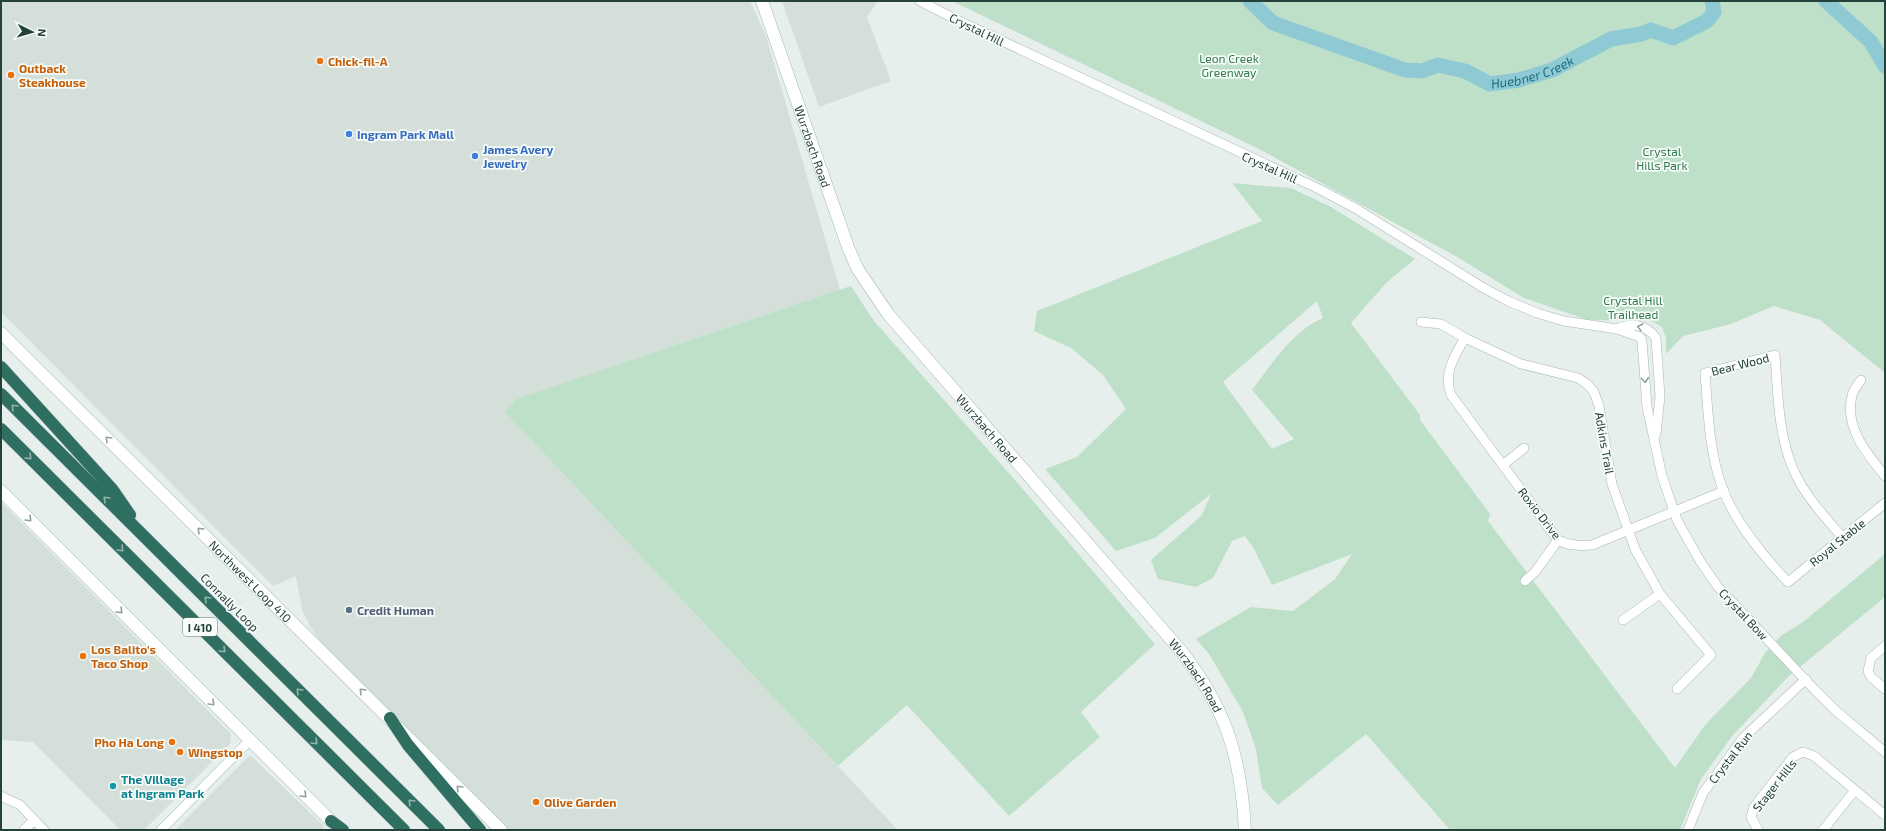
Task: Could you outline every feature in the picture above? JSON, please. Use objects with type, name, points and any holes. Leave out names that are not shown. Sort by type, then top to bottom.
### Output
[{"type":"highway","points":[[1,367],[112,489],[154,546]]},
{"type":"highway","name":"Connally Loop","points":[[1,394],[439,830]]},
{"type":"highway","name":"I 410","points":[[1,429],[404,830]]},
{"type":"highway","points":[[390,718],[408,745],[480,830]]},
{"type":"highway","points":[[331,821],[341,830]]},
{"type":"main road","name":"Wurzbach Road","points":[[762,1],[838,222],[857,268],[888,314],[1182,652],[1200,676],[1228,731],[1241,781],[1245,830]]},
{"type":"main road","name":"Northwest Loop 410","points":[[1,333],[501,830]]},
{"type":"main road","points":[[1,491],[249,741],[331,821]]},
{"type":"street","name":"Crystal Hill","points":[[920,1],[1169,120],[1319,189],[1355,208],[1482,287],[1508,301],[1537,313],[1564,321],[1617,329],[1622,332],[1635,334],[1640,337],[1642,341]]},
{"type":"street","name":"Adkins Trail","points":[[1421,322],[1441,324],[1465,338],[1521,364],[1578,378],[1587,384],[1594,392],[1599,406],[1612,484],[1628,531],[1639,556],[1660,594],[1711,655],[1677,689]]},
{"type":"street","name":"Crystal Hill","points":[[1617,329],[1623,326],[1642,326],[1652,332],[1657,342]]},
{"type":"street","name":"Roxio Drive","points":[[1465,338],[1450,364],[1448,385],[1451,395],[1558,540],[1578,546],[1592,545],[1724,491]]},
{"type":"street","name":"Crystal Bow","points":[[1642,341],[1647,407],[1662,476],[1673,511],[1684,534],[1718,587],[1835,710],[1885,752]]},
{"type":"street","name":"Crystal Bow","points":[[1655,442],[1660,396],[1657,342]]},
{"type":"street","name":"Bear Wood","points":[[1724,491],[1710,438],[1705,373],[1775,355],[1785,446],[1792,465],[1804,489],[1843,538]]},
{"type":"street","points":[[1861,380],[1852,395],[1851,412],[1855,432],[1866,452],[1885,476]]},
{"type":"street","points":[[1503,465],[1524,448]]},
{"type":"street","name":"Royal Stable","points":[[1724,491],[1746,530],[1766,558],[1788,582],[1885,503]]},
{"type":"street","points":[[1525,581],[1535,572],[1558,540]]},
{"type":"street","points":[[1623,620],[1660,594]]},
{"type":"street","points":[[1885,646],[1871,658],[1868,669],[1871,677],[1885,689]]},
{"type":"street","name":"Crystal Run","points":[[1688,830],[1703,793],[1738,743],[1806,679]]},
{"type":"street","points":[[161,830],[249,741]]},
{"type":"street","name":"Stager Hills","points":[[1758,830],[1751,817],[1754,807],[1793,757],[1800,753],[1809,753],[1814,756],[1855,790]]},
{"type":"street","points":[[1823,830],[1855,790],[1885,815]]},
{"type":"street","points":[[1,796],[20,805],[44,830]]},
{"type":"street","points":[[24,830],[34,820]]},
{"type":"shaded area","points":[[1,1],[750,1],[766,36],[840,290],[516,399],[505,412],[898,830],[506,830],[322,644],[311,628],[302,610],[296,576],[273,586],[1,312]]},
{"type":"shaded area","points":[[782,1],[878,1],[867,17],[891,81],[819,107]]},
{"type":"shaded area","points":[[1,502],[231,734],[230,744],[144,830],[120,830],[33,742],[1,740]]},
{"type":"shaded area","points":[[250,755],[324,826],[322,830],[175,830]]},
{"type":"green space","name":"Crystal Hills Park","points":[[952,1],[1885,1],[1885,373],[1820,320],[1774,306],[1731,324],[1683,336],[1666,354],[1666,338],[1662,327],[1651,321],[1588,320],[1524,298],[1459,258],[1259,149]]},
{"type":"green space","points":[[1232,183],[1291,188],[1331,207],[1415,259],[1386,283],[1351,323],[1420,415],[1420,420],[1490,514],[1488,521],[1675,768],[1705,725],[1751,678],[1765,653],[1782,635],[1803,622],[1885,554],[1885,597],[1789,676],[1733,735],[1701,779],[1680,830],[1450,830],[1366,734],[1278,805],[1262,788],[1256,749],[1243,712],[1209,654],[1196,639],[1251,607],[1293,611],[1335,579],[1352,554],[1272,585],[1254,549],[1245,536],[1232,541],[1213,578],[1196,587],[1158,579],[1151,560],[1202,515],[1211,494],[1155,538],[1116,551],[1045,469],[1077,457],[1126,409],[1103,375],[1071,348],[1034,331],[1037,311],[1262,221]],"holes":[[[1317,301],[1323,318],[1302,331],[1283,349],[1252,390],[1294,439],[1272,449],[1223,382]]]},
{"type":"green space","points":[[851,286],[874,321],[1022,488],[1155,644],[1081,712],[1100,737],[1009,816],[907,705],[838,766],[505,412],[516,399]]},
{"type":"waterway","name":"Huebner Creek","points":[[1250,1],[1273,23],[1405,70],[1422,71],[1438,65],[1465,71],[1490,84],[1519,80],[1552,70],[1611,39],[1641,34],[1651,30],[1673,38],[1707,21],[1714,12],[1712,1]]},
{"type":"waterway","name":"Huebner Creek","points":[[1826,1],[1871,42],[1885,66]]},
{"type":"place","name":"Chick-fil-A","points":[[320,61]]},
{"type":"place","name":"Outback Steakhouse","points":[[11,75]]},
{"type":"place","name":"Ingram Park Mall","points":[[349,134]]},
{"type":"place","name":"James Avery Jewelry","points":[[475,156]]},
{"type":"place","name":"Credit Human","points":[[349,610]]},
{"type":"place","name":"Los Balito's Taco Shop","points":[[83,656]]},
{"type":"place","name":"Pho Ha Long","points":[[172,742]]},
{"type":"place","name":"Wingstop","points":[[180,752]]},
{"type":"place","name":"The Village at Ingram Park","points":[[113,786]]},
{"type":"place","name":"Olive Garden","points":[[536,802]]},
{"type":"park label","name":"Leon Creek Greenway","points":[[1229,65]]},
{"type":"park label","name":"Crystal Hill Trailhead","points":[[1633,307]]}]
